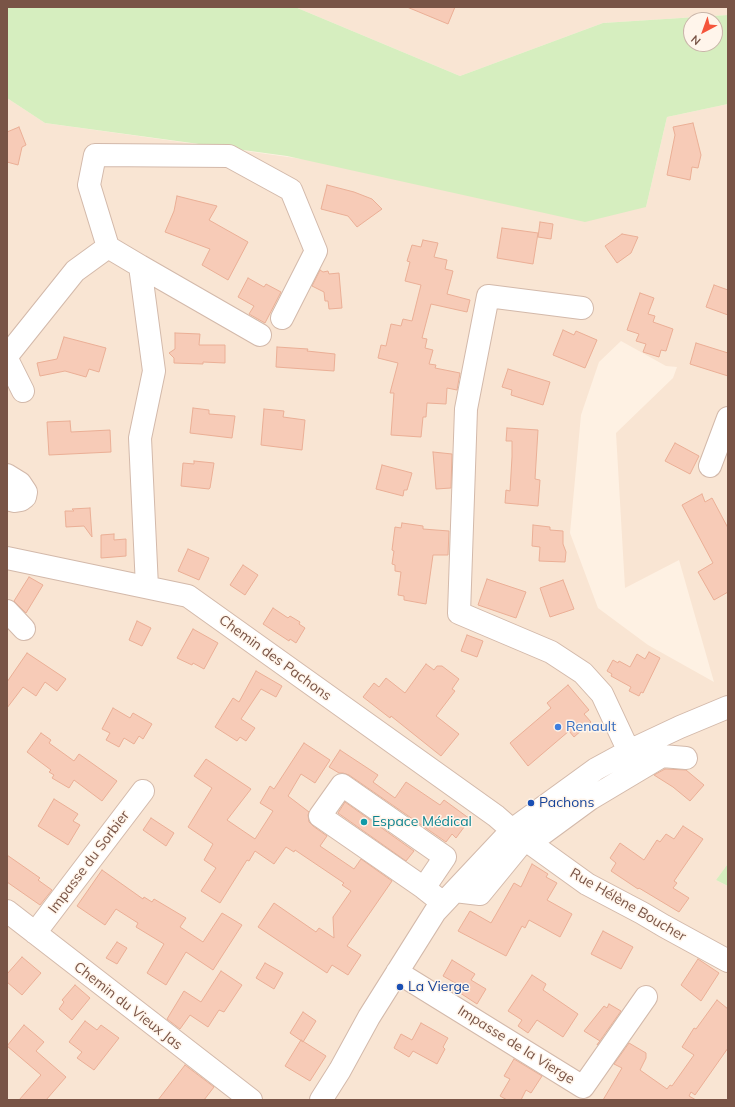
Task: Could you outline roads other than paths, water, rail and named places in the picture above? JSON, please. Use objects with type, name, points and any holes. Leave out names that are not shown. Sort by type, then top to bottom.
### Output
[{"type":"street","points":[[260,335],[108,247],[89,185],[94,155],[229,156],[291,190],[316,251],[282,318]]},
{"type":"street","points":[[7,356],[75,271],[108,247]]},
{"type":"street","points":[[140,266],[154,371],[140,438],[147,587]]},
{"type":"street","points":[[582,308],[488,296],[466,409],[458,613],[551,652],[583,673],[602,694],[624,741],[630,750]]},
{"type":"street","points":[[7,360],[24,391]]},
{"type":"street","points":[[710,466],[728,418]]},
{"type":"street","points":[[7,475],[20,483],[26,492],[21,500],[15,501],[7,498]]},
{"type":"street","name":"Chemin des Pachons","points":[[7,558],[188,596],[496,816],[522,837]]},
{"type":"street","points":[[7,611],[24,629]]},
{"type":"street","points":[[321,1100],[397,972],[435,912],[449,897],[522,837],[596,769],[630,750],[728,707]]},
{"type":"street","points":[[522,837],[662,756],[686,758]]},
{"type":"street","points":[[424,888],[445,857],[342,785],[320,816],[424,888],[449,897]]},
{"type":"street","name":"Impasse du Sorbier","points":[[35,933],[143,791]]},
{"type":"street","name":"Rue Hélène Boucher","points":[[522,837],[587,884],[728,961]]},
{"type":"street","name":"Chemin du Vieux Jas","points":[[7,911],[250,1100]]},
{"type":"street","name":"Impasse de la Vierge","points":[[397,972],[583,1087],[646,997]]},
{"type":"street","points":[[331,1100],[340,1070]]},
{"type":"place","name":"Renault","points":[[558,727]]},
{"type":"place","name":"Pachons","points":[[531,803]]},
{"type":"place","name":"Espace Médical","points":[[364,822]]},
{"type":"place","name":"La Vierge","points":[[400,987]]}]
